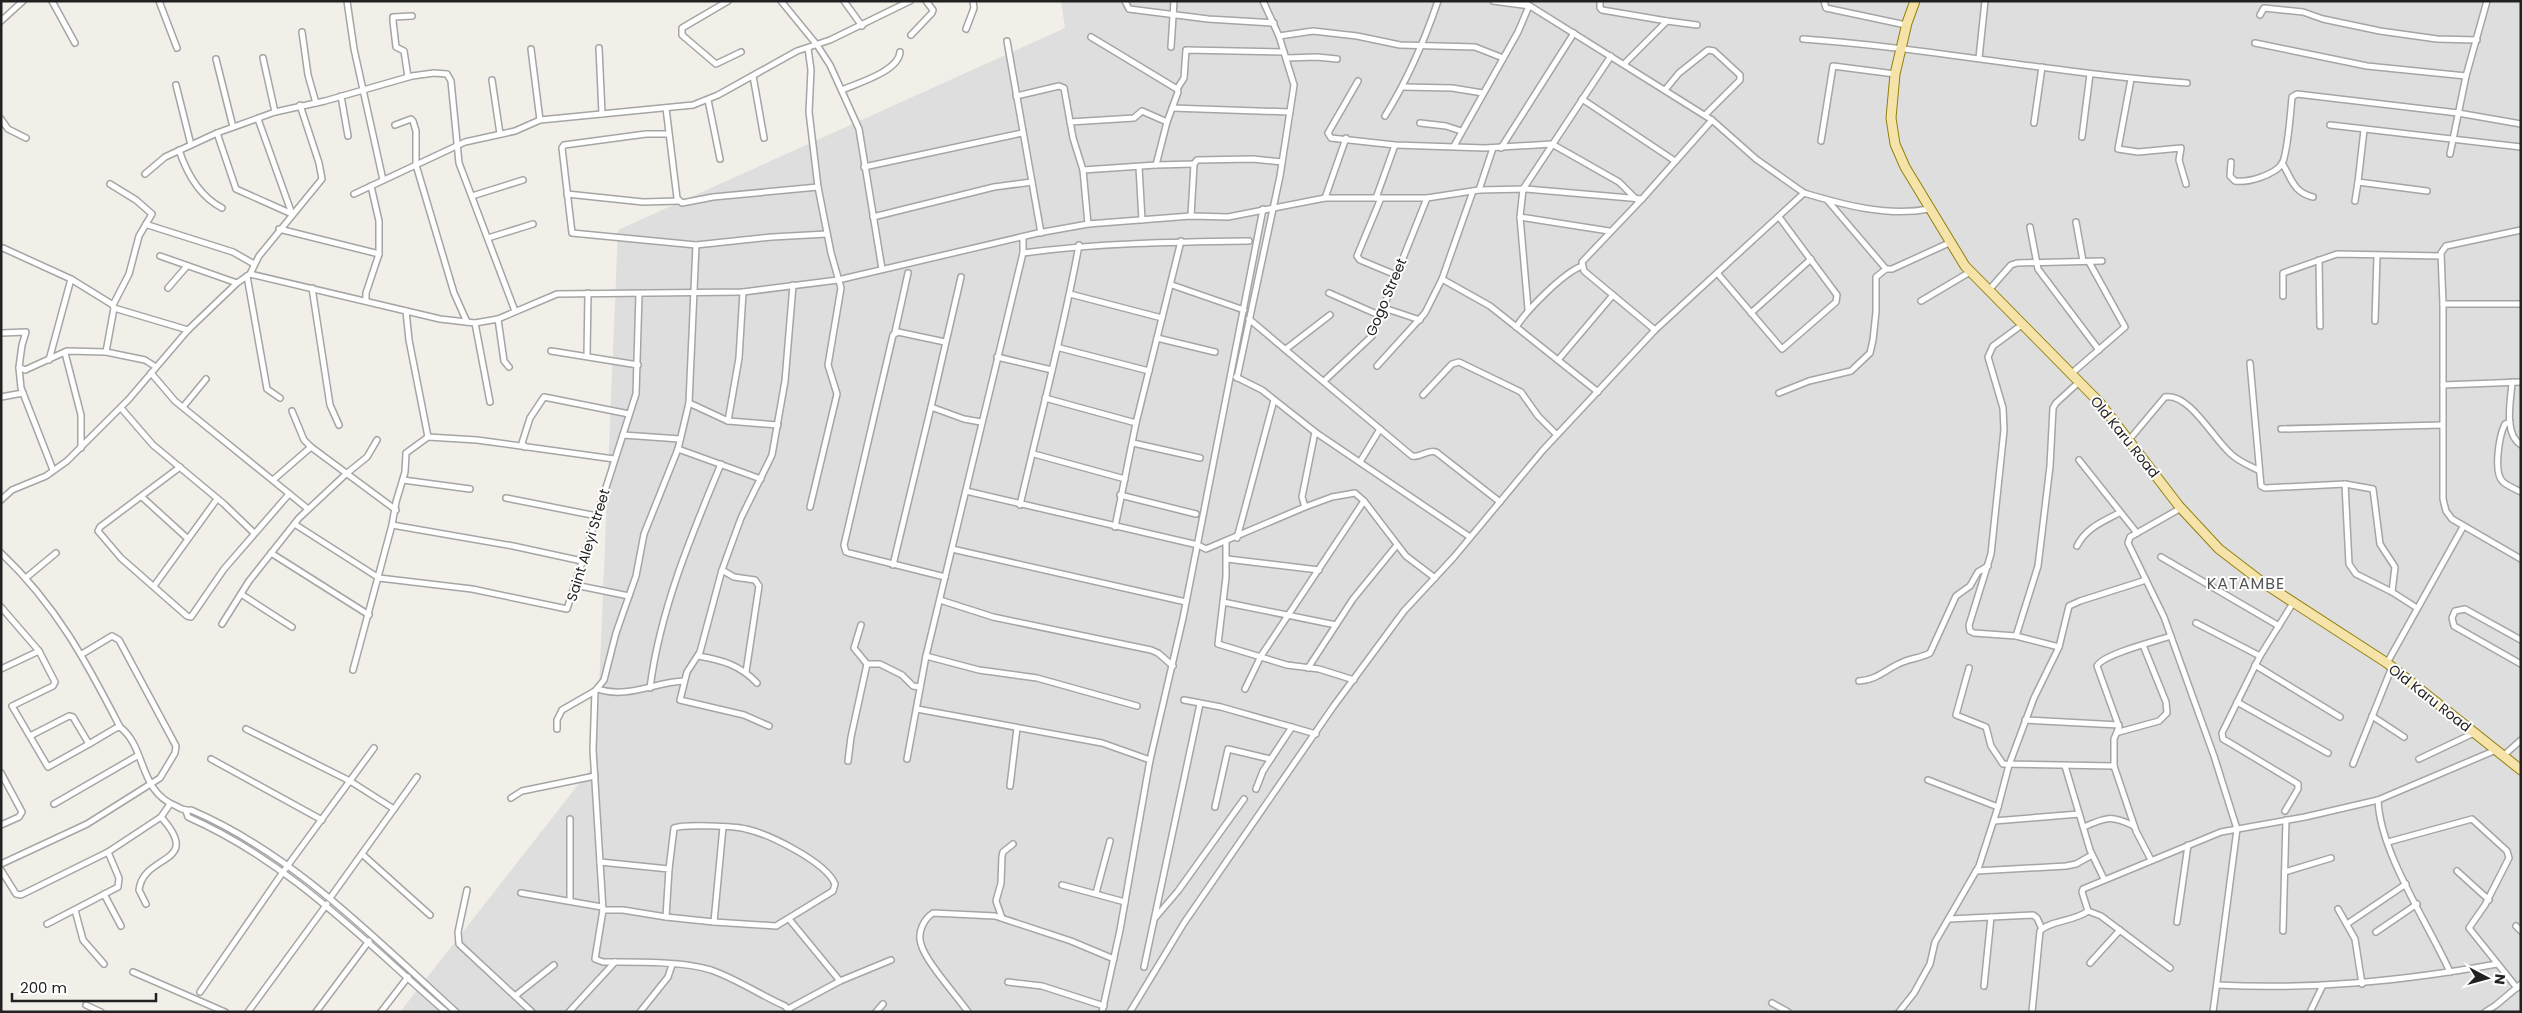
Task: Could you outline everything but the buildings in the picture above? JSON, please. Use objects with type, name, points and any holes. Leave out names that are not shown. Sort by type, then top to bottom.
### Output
[{"type":"main road","name":"Old Karu Road","points":[[1914,1],[1906,25],[1895,74],[1892,118],[1895,144],[1901,159],[1929,209],[1949,243],[1970,272],[2080,381],[2129,440],[2181,508],[2219,549],[2293,603],[2389,665],[2521,770]]},
{"type":"street","points":[[1,21],[23,1]]},
{"type":"street","points":[[52,1],[75,43]]},
{"type":"street","points":[[160,1],[177,48]]},
{"type":"street","points":[[347,1],[362,90],[383,180]]},
{"type":"street","points":[[728,1],[682,28],[682,35],[716,64],[741,52]]},
{"type":"street","points":[[781,1],[817,45],[842,90],[862,140],[864,166],[882,269]]},
{"type":"street","points":[[844,1],[862,26]]},
{"type":"street","points":[[354,194],[465,142],[500,134],[540,120],[693,105],[708,100],[808,48],[862,26],[910,1]]},
{"type":"street","points":[[911,34],[932,13],[933,10],[926,1]]},
{"type":"street","points":[[966,29],[974,8],[973,1]]},
{"type":"street","points":[[1125,1],[1129,9],[1173,15],[1274,23]]},
{"type":"street","points":[[1171,47],[1174,1]]},
{"type":"street","points":[[1237,378],[1282,162],[1294,80],[1274,23],[1263,1]]},
{"type":"street","points":[[1386,116],[1403,87],[1422,47],[1438,1]]},
{"type":"street","points":[[1493,1],[1529,6]]},
{"type":"street","points":[[1522,1],[1705,115],[1756,159],[1804,194],[1844,205],[1898,212],[1929,209]]},
{"type":"street","points":[[1600,1],[1600,8],[1602,10],[1697,25]]},
{"type":"street","points":[[1824,1],[1826,8],[1906,25]]},
{"type":"street","points":[[1979,58],[1985,1]]},
{"type":"street","points":[[2450,154],[2466,76],[2487,1]]},
{"type":"street","points":[[1454,146],[1518,32],[1529,6]]},
{"type":"street","points":[[2260,15],[2264,8],[2293,10],[2380,31],[2437,39],[2477,40]]},
{"type":"street","points":[[408,77],[404,51],[396,47],[392,20],[393,17],[412,16]]},
{"type":"street","points":[[1624,64],[1667,21]]},
{"type":"street","points":[[1279,36],[1312,31],[1357,36],[1400,45],[1475,47],[1503,58]]},
{"type":"street","points":[[302,32],[308,75],[316,103]]},
{"type":"street","points":[[1501,148],[1574,32]]},
{"type":"street","points":[[1091,37],[1178,89]]},
{"type":"street","points":[[1803,39],[1979,58],[2132,79],[2187,83]]},
{"type":"street","points":[[1007,41],[1041,233]]},
{"type":"street","points":[[2255,43],[2367,66],[2466,76]]},
{"type":"street","points":[[599,48],[602,114]]},
{"type":"street","points":[[808,48],[812,70],[809,112],[818,187],[827,234],[841,288],[828,365],[837,394],[810,507]]},
{"type":"street","points":[[531,49],[540,120]]},
{"type":"street","points":[[1156,165],[1167,122],[1178,89],[1184,78],[1186,50],[1284,52]]},
{"type":"street","points":[[1664,90],[1679,72],[1708,50],[1714,51],[1740,75],[1740,80],[1705,115]]},
{"type":"street","points":[[842,90],[886,70],[898,60],[900,52]]},
{"type":"street","points":[[1286,58],[1312,56],[1337,60]]},
{"type":"street","points":[[1528,309],[1520,217],[1523,189],[1611,56]]},
{"type":"street","points":[[263,58],[275,112]]},
{"type":"street","points":[[216,60],[233,127]]},
{"type":"street","points":[[1821,142],[1833,66],[1895,74]]},
{"type":"street","points":[[2034,123],[2042,67]]},
{"type":"street","points":[[145,174],[165,157],[179,150],[217,133],[275,112],[316,103],[408,77],[443,73],[450,76],[458,131],[456,147],[459,163],[516,311]]},
{"type":"street","points":[[2082,137],[2090,74]]},
{"type":"street","points":[[753,76],[764,138]]},
{"type":"street","points":[[2132,79],[2118,149],[2138,152],[2181,148],[2179,160],[2186,184]]},
{"type":"street","points":[[492,80],[500,134]]},
{"type":"street","points":[[1358,81],[1328,133],[1331,138],[1346,138],[1395,145],[1493,148],[1552,144],[1619,182],[1639,199]]},
{"type":"street","points":[[176,85],[191,145]]},
{"type":"street","points":[[1016,96],[1058,86],[1064,88],[1070,122],[1083,170],[1088,224]]},
{"type":"street","points":[[1403,87],[1452,88],[1483,93]]},
{"type":"street","points":[[2231,162],[2230,176],[2235,181],[2240,182],[2263,175],[2276,169],[2282,163],[2294,95],[2458,113],[2521,124]]},
{"type":"street","points":[[342,96],[348,136]]},
{"type":"street","points":[[708,100],[720,159]]},
{"type":"street","points":[[1582,100],[1675,161]]},
{"type":"street","points":[[1,500],[12,490],[53,470],[81,448],[121,408],[188,330],[237,282],[248,275],[279,229],[316,190],[322,180],[319,163],[300,105]]},
{"type":"street","points":[[666,108],[668,134],[679,201]]},
{"type":"street","points":[[1172,108],[1290,112]]},
{"type":"street","points":[[1070,122],[1134,118],[1142,111],[1167,122]]},
{"type":"street","points":[[258,118],[292,214]]},
{"type":"street","points":[[1,119],[8,129],[26,138]]},
{"type":"street","points":[[395,125],[411,119],[413,121],[416,131],[416,165],[454,293],[467,322]]},
{"type":"street","points":[[1582,266],[1582,262],[1609,231],[1712,120]]},
{"type":"street","points":[[1420,123],[1446,126],[1462,131]]},
{"type":"street","points":[[2330,126],[2521,146]]},
{"type":"street","points":[[2355,201],[2364,130]]},
{"type":"street","points":[[217,133],[234,186],[292,214]]},
{"type":"street","points":[[864,166],[1022,133]]},
{"type":"street","points":[[668,134],[646,134],[564,145],[562,148],[570,231],[574,234],[696,245],[772,237],[827,234]]},
{"type":"street","points":[[1325,198],[1346,138]]},
{"type":"street","points":[[1395,145],[1357,256],[1360,260],[1396,275]]},
{"type":"street","points":[[1479,190],[1493,148]]},
{"type":"street","points":[[179,150],[190,177],[203,194],[222,208]]},
{"type":"street","points":[[1083,170],[1194,164],[1200,159],[1282,162]]},
{"type":"street","points":[[2282,163],[2298,191],[2301,194],[2312,197]]},
{"type":"street","points":[[1191,216],[1194,164]]},
{"type":"street","points":[[1139,167],[1142,220]]},
{"type":"street","points":[[472,196],[523,180]]},
{"type":"street","points":[[873,217],[994,187],[1032,182]]},
{"type":"street","points":[[2358,182],[2428,191]]},
{"type":"street","points":[[106,352],[114,306],[129,274],[139,236],[152,214],[136,200],[110,184]]},
{"type":"street","points":[[366,300],[366,293],[379,254],[379,221],[371,186]]},
{"type":"street","points":[[567,194],[642,202],[679,201],[682,203],[713,197],[818,187]]},
{"type":"street","points":[[248,275],[366,300],[406,312],[440,319],[475,323],[498,319],[557,294],[743,292],[838,280],[1088,224],[1191,216],[1228,217],[1325,198],[1427,198],[1479,190],[1523,189],[1639,199]]},
{"type":"street","points":[[1377,366],[1420,320],[1442,279],[1472,191]]},
{"type":"street","points":[[1130,1012],[1184,923],[1404,611],[1435,578],[1557,435],[1655,330],[1804,194]]},
{"type":"street","name":"Gogo Street","points":[[1324,381],[1370,338],[1381,316],[1427,198]]},
{"type":"street","points":[[1827,200],[1886,269]]},
{"type":"street","points":[[1008,982],[1042,986],[1103,1009],[1125,902],[1150,760],[1173,666],[1198,545],[1263,209]]},
{"type":"street","points":[[1520,217],[1609,231]]},
{"type":"street","points":[[1718,274],[1782,349],[1836,302],[1837,295],[1779,218]]},
{"type":"street","points":[[2076,222],[2083,261]]},
{"type":"street","points":[[146,224],[233,252],[254,264]]},
{"type":"street","points":[[488,238],[533,224]]},
{"type":"street","points":[[2030,227],[2036,262],[2040,273],[2054,288],[2099,350]]},
{"type":"street","points":[[279,229],[379,254]]},
{"type":"street","points":[[2521,230],[2446,246],[2442,250],[2441,256],[2443,304],[2443,499],[2446,510],[2452,519],[2521,559]]},
{"type":"street","points":[[907,759],[926,656],[1023,253],[1023,238]]},
{"type":"street","points":[[1023,253],[1079,245],[1181,241],[1248,241]]},
{"type":"street","points":[[1115,527],[1136,422],[1172,285],[1181,241]]},
{"type":"street","points":[[1779,393],[1809,380],[1851,371],[1870,353],[1876,312],[1876,277],[1886,269],[1892,269],[1949,243]]},
{"type":"street","points":[[558,729],[557,720],[562,710],[596,690],[604,680],[616,633],[636,576],[644,534],[678,449],[689,403],[692,293],[696,245]]},
{"type":"street","points":[[1020,505],[1034,454],[1052,370],[1060,348],[1079,245]]},
{"type":"street","points":[[3,248],[71,279],[114,306],[188,330]]},
{"type":"street","points":[[2283,296],[2282,273],[2337,254],[2441,256]]},
{"type":"street","points":[[160,256],[237,282]]},
{"type":"street","points":[[2375,321],[2377,256]]},
{"type":"street","points":[[1751,313],[1811,259]]},
{"type":"street","points":[[1989,290],[2011,266],[2036,262],[2089,262],[2102,260]]},
{"type":"street","points":[[2319,260],[2320,326]]},
{"type":"street","points":[[2072,373],[2125,327],[2089,262]]},
{"type":"street","points":[[168,288],[187,266]]},
{"type":"street","points":[[1516,327],[1528,309],[1536,306],[1567,273],[1582,266]]},
{"type":"street","points":[[1582,266],[1655,330]]},
{"type":"street","points":[[1921,301],[1970,272]]},
{"type":"street","points":[[908,274],[844,545],[847,553],[945,577]]},
{"type":"street","points":[[248,275],[267,389],[280,398]]},
{"type":"street","points":[[893,565],[961,277]]},
{"type":"street","points":[[49,360],[71,279]]},
{"type":"street","points":[[1442,279],[1490,306],[1598,392]]},
{"type":"street","points":[[769,726],[744,715],[680,700],[684,681],[698,656],[722,570],[741,518],[772,455],[785,381],[793,285]]},
{"type":"street","points":[[1172,285],[1243,312],[1412,456],[1419,456],[1430,451],[1436,452],[1500,502]]},
{"type":"street","points":[[312,288],[330,405],[339,425]]},
{"type":"street","points":[[728,421],[739,358],[743,292]]},
{"type":"street","points":[[587,356],[588,293]]},
{"type":"street","points":[[1329,293],[1381,316]]},
{"type":"street","name":"Saint Aleyi Street","points":[[379,578],[472,589],[564,609],[569,606],[636,394],[639,294]]},
{"type":"street","points":[[1070,294],[1162,318]]},
{"type":"street","points":[[1558,360],[1613,295]]},
{"type":"street","points":[[2443,304],[2521,304]]},
{"type":"street","points":[[1384,308],[1420,320]]},
{"type":"street","points":[[406,312],[409,340],[428,437]]},
{"type":"street","points":[[1286,349],[1330,315]]},
{"type":"street","points":[[498,319],[504,361],[509,367]]},
{"type":"street","points":[[475,323],[490,402]]},
{"type":"street","points":[[2024,324],[1993,346],[1988,357],[2005,418],[1993,537],[1988,566],[1969,625],[1970,631],[2016,636],[2059,647]]},
{"type":"street","points":[[1,333],[26,332],[19,367],[23,393],[53,470]]},
{"type":"street","points":[[895,332],[945,342]]},
{"type":"street","points":[[1157,338],[1215,352]]},
{"type":"street","points":[[1060,348],[1149,371]]},
{"type":"street","points":[[551,351],[638,364]]},
{"type":"street","points":[[19,367],[25,370],[65,353],[106,352],[145,360],[156,367]]},
{"type":"street","points":[[65,353],[81,415],[81,448]]},
{"type":"street","points":[[997,357],[1052,370]]},
{"type":"street","points":[[1423,394],[1452,364],[1462,363],[1521,392],[1538,416],[1557,435]]},
{"type":"street","points":[[2250,363],[2259,482],[2265,488],[2345,484],[2373,489],[2380,544],[2395,567],[2392,592]]},
{"type":"street","points":[[151,373],[183,407],[308,509]]},
{"type":"street","points":[[1231,374],[1262,390],[1315,432],[1470,537]]},
{"type":"street","points":[[183,407],[206,379]]},
{"type":"street","points":[[2016,636],[2038,566],[2050,466],[2053,408],[2080,381]]},
{"type":"street","points":[[2512,382],[2510,422],[2512,436],[2521,445]]},
{"type":"street","points":[[2443,385],[2521,382]]},
{"type":"street","points":[[1,397],[23,393]]},
{"type":"street","points":[[2129,440],[2165,397],[2170,396],[2187,404],[2230,453],[2258,470]]},
{"type":"street","points":[[526,448],[522,443],[528,423],[544,397],[629,414]]},
{"type":"street","points":[[1045,398],[1136,422]]},
{"type":"street","points":[[1237,538],[1274,400]]},
{"type":"street","points":[[689,403],[728,421],[778,425]]},
{"type":"street","points":[[931,407],[981,422]]},
{"type":"street","points":[[121,408],[153,445],[254,533]]},
{"type":"street","points":[[292,411],[304,440],[311,447],[396,510]]},
{"type":"street","points":[[2510,422],[2505,424],[2499,440],[2498,472],[2503,482],[2521,492]]},
{"type":"street","points":[[2281,429],[2442,425]]},
{"type":"street","points":[[1360,462],[1380,429]]},
{"type":"street","points":[[1305,507],[1302,502],[1303,494],[1315,432]]},
{"type":"street","points":[[623,435],[680,439]]},
{"type":"street","points":[[354,670],[396,510],[396,502],[403,480],[406,453],[428,437],[477,440],[614,459]]},
{"type":"street","points":[[222,624],[271,552],[308,509],[367,457],[377,440]]},
{"type":"street","points":[[1133,443],[1200,458]]},
{"type":"street","points":[[273,480],[311,447]]},
{"type":"street","points":[[678,449],[761,479]]},
{"type":"street","points":[[1034,454],[1125,479]]},
{"type":"street","points":[[2079,460],[2119,513],[2137,533]]},
{"type":"street","points":[[650,688],[656,651],[680,569],[720,464]]},
{"type":"street","points":[[180,467],[142,497],[100,526],[98,531],[121,558],[187,616],[192,617],[224,569],[289,494]]},
{"type":"street","points":[[403,480],[470,489]]},
{"type":"street","points":[[2345,484],[2349,564],[2356,574],[2392,592],[2417,608]]},
{"type":"street","points":[[966,491],[1198,545],[1208,549],[1305,507],[1349,493],[1355,493],[1364,501],[1406,556],[1435,578]]},
{"type":"street","points":[[1120,495],[1196,514]]},
{"type":"street","points":[[142,497],[187,538]]},
{"type":"street","points":[[506,498],[597,516]]},
{"type":"street","points":[[154,586],[217,499]]},
{"type":"street","points":[[1245,689],[1261,656],[1364,501]]},
{"type":"street","points":[[2181,508],[2130,537],[2128,543],[2170,636],[2214,756],[2237,829],[2213,1012]]},
{"type":"street","points":[[2077,546],[2083,535],[2090,528],[2119,513]]},
{"type":"street","points":[[296,524],[379,578]]},
{"type":"street","points":[[392,525],[513,546],[582,561]]},
{"type":"street","points":[[2353,764],[2389,665],[2417,608],[2463,527]]},
{"type":"street","points":[[1226,542],[1227,559],[1218,644],[1287,665],[1308,668],[1354,680]]},
{"type":"street","points":[[1308,668],[1354,599],[1397,545]]},
{"type":"street","points":[[952,549],[1186,602]]},
{"type":"street","points":[[271,552],[369,615]]},
{"type":"street","points":[[1,553],[27,577],[82,654],[120,727],[131,740],[150,785],[170,804],[186,811],[191,810],[243,836],[288,866],[330,898],[456,1012]]},
{"type":"street","points":[[27,577],[56,553]]},
{"type":"street","points":[[2161,556],[2279,626]]},
{"type":"street","points":[[1227,559],[1319,570]]},
{"type":"street","points":[[1859,681],[1872,679],[1884,674],[1901,662],[1930,653],[1956,596],[1970,586],[1978,572],[1988,566]]},
{"type":"street","points":[[722,570],[734,577],[755,580],[759,586],[746,672]]},
{"type":"street","points":[[1899,1012],[1914,993],[1930,964],[1935,942],[1976,871],[1994,821],[2009,765],[2025,720],[2059,647],[2069,606],[2146,580]]},
{"type":"street","points":[[575,585],[629,596]]},
{"type":"street","points":[[241,594],[292,627]]},
{"type":"street","points":[[940,600],[993,616],[1151,650],[1158,652],[1173,666]]},
{"type":"street","points":[[1223,602],[1336,625]]},
{"type":"street","points":[[2285,811],[2298,789],[2298,784],[2230,743],[2222,736],[2225,725],[2260,656],[2293,603]]},
{"type":"street","points":[[1,607],[39,651],[52,675],[54,684],[12,706],[48,767],[120,727]]},
{"type":"street","points":[[2521,640],[2465,608],[2455,611],[2452,618],[2454,626],[2521,664]]},
{"type":"street","points":[[2196,622],[2260,656]]},
{"type":"street","points":[[861,625],[854,648],[868,664],[880,664],[902,675],[913,686],[920,687]]},
{"type":"street","points":[[1,864],[87,824],[150,785],[160,778],[175,753],[176,746],[119,640],[112,636],[82,654]]},
{"type":"street","points":[[2119,732],[2119,725],[2097,666],[2099,662],[2111,656],[2170,636]]},
{"type":"street","points":[[2143,645],[2166,702],[2167,713],[2159,721],[2119,732],[2114,738],[2114,766],[2134,826],[2142,846],[2151,860]]},
{"type":"street","points":[[2,667],[39,651]]},
{"type":"street","points":[[698,656],[723,660],[746,672],[756,683]]},
{"type":"street","points":[[926,656],[979,670],[1037,678],[1138,706]]},
{"type":"street","points":[[848,761],[851,737],[868,664]]},
{"type":"street","points":[[2256,665],[2340,717]]},
{"type":"street","points":[[1969,668],[1956,714],[1986,727],[1991,746],[1998,759],[2009,765],[2114,766]]},
{"type":"street","points":[[596,690],[606,692],[650,688],[667,682],[684,681]]},
{"type":"street","points":[[596,690],[593,750],[603,908],[594,956],[598,960],[698,967],[721,974],[789,1010],[840,981],[891,960]]},
{"type":"street","points":[[1184,700],[1220,707],[1316,734]]},
{"type":"street","points":[[2237,702],[2328,753]]},
{"type":"street","points":[[1144,967],[1200,704]]},
{"type":"street","points":[[917,709],[1102,743],[1150,760]]},
{"type":"street","points":[[30,736],[69,716],[74,717],[89,744]]},
{"type":"street","points":[[2372,716],[2404,737]]},
{"type":"street","points":[[2025,720],[2119,725]]},
{"type":"street","points":[[1256,789],[1270,759],[1292,727]]},
{"type":"street","points":[[1010,786],[1017,728]]},
{"type":"street","points":[[246,729],[350,781],[394,809]]},
{"type":"street","points":[[2419,758],[2474,733]]},
{"type":"street","points":[[2088,911],[2082,892],[2084,889],[2188,845],[2221,832],[2378,800],[2499,753],[2521,740]]},
{"type":"street","points":[[200,992],[283,872],[374,748]]},
{"type":"street","points":[[1215,807],[1228,749],[1270,759]]},
{"type":"street","points":[[54,804],[137,756]]},
{"type":"street","points":[[211,759],[322,820]]},
{"type":"street","points":[[2065,766],[2092,855],[2104,879]]},
{"type":"street","points":[[1,773],[22,812],[20,817],[1,825]]},
{"type":"street","points":[[511,798],[522,791],[595,776]]},
{"type":"street","points":[[330,898],[417,777]]},
{"type":"street","points":[[1928,780],[1998,807]]},
{"type":"street","points":[[1155,918],[1178,891],[1244,799]]},
{"type":"street","points":[[2378,800],[2381,825],[2394,861],[2450,972]]},
{"type":"street","points":[[1,870],[16,894],[21,895],[108,852],[161,817],[170,804]]},
{"type":"street","points":[[186,811],[188,817],[238,842],[327,904],[446,1012]]},
{"type":"street","points":[[1994,821],[2079,814]]},
{"type":"street","points":[[146,904],[139,890],[143,876],[147,870],[173,856],[176,850],[174,836],[161,817]]},
{"type":"street","points":[[2084,827],[2107,817],[2114,817],[2134,826]]},
{"type":"street","points":[[570,819],[570,901]]},
{"type":"street","points":[[2388,842],[2467,819],[2475,820],[2509,855],[2509,862],[2488,900],[2469,928],[2497,964],[2519,986],[2496,1006],[2485,1012]]},
{"type":"street","points":[[2283,931],[2286,820]]},
{"type":"street","points":[[521,893],[666,917],[776,926],[833,891],[836,884],[834,880],[806,856],[753,831],[723,827],[674,828],[666,917]]},
{"type":"street","points":[[714,922],[723,827]]},
{"type":"street","points":[[238,842],[243,836]]},
{"type":"street","points":[[1096,893],[1110,841]]},
{"type":"street","points":[[1002,918],[996,901],[1001,883],[1002,856],[1003,852],[1013,844]]},
{"type":"street","points":[[2177,922],[2188,845]]},
{"type":"street","points":[[47,924],[118,887],[120,883],[108,852]]},
{"type":"street","points":[[362,854],[430,915]]},
{"type":"street","points":[[1976,871],[2066,866],[2076,864],[2092,855]]},
{"type":"street","points":[[2285,872],[2331,858]]},
{"type":"street","points":[[600,862],[669,869]]},
{"type":"street","points":[[2457,870],[2488,900]]},
{"type":"street","points":[[2347,924],[2406,884]]},
{"type":"street","points":[[1062,885],[1125,902]]},
{"type":"street","points":[[467,890],[458,932],[459,944],[532,1012]]},
{"type":"street","points":[[104,894],[121,926]]},
{"type":"street","points":[[248,1012],[327,904]]},
{"type":"street","points":[[2376,932],[2417,904]]},
{"type":"street","points":[[2338,909],[2347,924],[2356,946],[2362,984]]},
{"type":"street","points":[[75,910],[83,940],[104,964]]},
{"type":"street","points":[[2042,929],[2088,911],[2101,916],[2170,968]]},
{"type":"street","points":[[968,1012],[924,951],[920,937],[921,930],[925,920],[937,913],[974,914],[1002,918],[1071,941],[1114,959]]},
{"type":"street","points":[[1949,919],[2033,915],[2037,918],[2042,929],[2032,1012]]},
{"type":"street","points":[[1984,986],[1992,917]]},
{"type":"street","points":[[348,922],[352,918]]},
{"type":"street","points":[[790,919],[840,981]]},
{"type":"street","points":[[2090,963],[2120,930]]},
{"type":"street","points":[[316,1012],[369,941]]},
{"type":"street","points":[[569,1012],[615,962]]},
{"type":"street","points":[[640,1012],[668,977],[672,964]]},
{"type":"street","points":[[2217,985],[2272,988],[2362,984],[2497,964]]},
{"type":"street","points":[[516,996],[554,965]]},
{"type":"street","points":[[132,972],[225,1012]]},
{"type":"street","points":[[381,1012],[408,977]]},
{"type":"street","points":[[416,985],[421,980]]},
{"type":"street","points":[[2310,1012],[2323,985]]},
{"type":"street","points":[[1772,1003],[1788,1012]]},
{"type":"street","points":[[876,1012],[883,1004]]},
{"type":"street","points":[[86,1005],[100,1012]]},
{"type":"shaded area","points":[[1061,1],[2521,1],[2521,1012],[400,1012],[596,762],[618,230],[1065,28]]},
{"type":"district","name":"KATAMBE","points":[[2246,583]]}]
